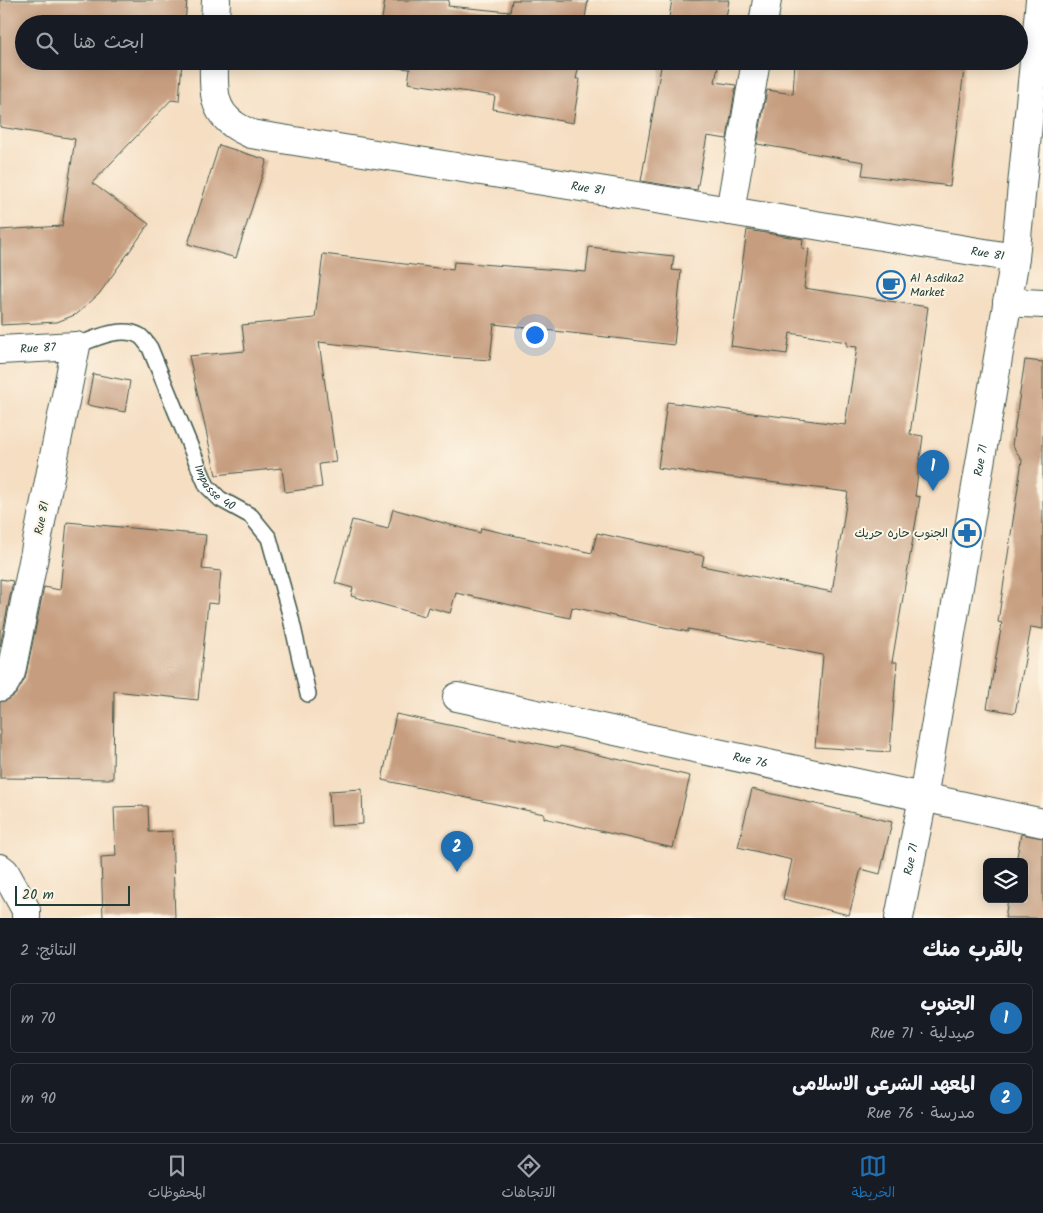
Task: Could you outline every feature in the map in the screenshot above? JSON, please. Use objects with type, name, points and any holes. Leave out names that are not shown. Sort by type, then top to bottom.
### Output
[{"type":"street","points":[[215,15],[216,0]]},
{"type":"street","points":[[764,15],[767,0]]},
{"type":"street","name":"Rue 71","points":[[900,918],[923,798],[1015,258],[1041,4]]},
{"type":"street","name":"Rue 81","points":[[214,70],[214,92],[218,109],[233,124],[251,134],[1015,258]]},
{"type":"street","points":[[730,211],[754,70]]},
{"type":"street","points":[[1007,302],[1043,304]]},
{"type":"street","name":"Rue 81","points":[[0,687],[5,683],[11,672],[76,346]]},
{"type":"street","name":"Rue 87","points":[[0,350],[76,346]]},
{"type":"street","name":"Rue 76","points":[[458,697],[1043,823]]},
{"type":"street","points":[[0,868],[5,872],[26,910],[26,918]]},
{"type":"lane","name":"Impasse 40","points":[[76,346],[112,333],[129,332],[140,336],[150,348],[208,486],[220,499],[251,516],[268,538],[290,614],[308,694]]},
{"type":"building","points":[[0,0],[187,0],[186,15],[15,15],[15,70],[181,70],[179,101],[171,100],[92,183],[149,224],[99,294],[77,314],[57,322],[1,325],[0,230],[62,226],[75,139],[0,127]]},
{"type":"building","points":[[385,0],[449,0],[448,6],[510,12],[512,0],[588,0],[586,15],[382,15]]},
{"type":"building","points":[[672,0],[729,0],[726,15],[670,15]]},
{"type":"building","points":[[410,70],[578,70],[576,79],[580,79],[573,123],[493,109],[495,96],[408,83]]},
{"type":"building","points":[[660,70],[717,70],[715,82],[736,85],[727,139],[707,136],[697,190],[641,181]]},
{"type":"building","points":[[794,70],[964,70],[950,186],[862,175],[864,162],[757,144],[767,90],[793,94]]},
{"type":"building","points":[[219,145],[267,160],[236,258],[188,244]]},
{"type":"building","points":[[747,230],[803,239],[802,248],[809,249],[804,288],[928,307],[910,434],[923,436],[915,496],[920,497],[892,662],[897,662],[890,752],[815,747],[823,655],[688,629],[688,632],[572,607],[570,618],[456,593],[450,613],[428,607],[425,616],[351,596],[353,588],[335,583],[352,520],[388,529],[393,509],[480,533],[481,528],[592,553],[597,533],[704,556],[702,566],[832,592],[848,492],[658,468],[667,402],[845,425],[857,347],[847,346],[847,342],[790,333],[787,354],[731,346]]},
{"type":"building","points":[[589,247],[674,256],[672,270],[681,271],[674,345],[494,324],[490,360],[447,357],[319,342],[336,462],[319,464],[322,487],[285,492],[282,468],[216,475],[189,356],[245,351],[242,325],[315,318],[323,254],[453,270],[454,262],[586,272]]},
{"type":"building","points":[[1025,360],[1043,362],[1043,629],[1031,627],[1015,713],[987,708],[1002,623],[998,622],[1022,460],[1012,445]]},
{"type":"building","points":[[93,374],[130,381],[125,412],[87,405]]},
{"type":"building","points":[[67,522],[206,535],[202,569],[221,571],[218,604],[208,603],[198,700],[114,691],[113,779],[0,778],[0,702],[15,695],[25,679],[44,587],[60,590]]},
{"type":"building","points":[[0,579],[13,581],[0,647]]},
{"type":"building","points":[[396,714],[559,748],[560,746],[690,776],[673,848],[544,818],[544,814],[382,780]]},
{"type":"building","points":[[362,789],[363,824],[331,826],[329,791]]},
{"type":"building","points":[[752,789],[892,822],[880,874],[861,869],[849,915],[783,899],[792,860],[738,847]]},
{"type":"building","points":[[148,806],[149,832],[172,831],[175,918],[103,918],[101,857],[116,856],[114,807]]},
{"type":"building","points":[[1021,834],[1043,838],[1043,918],[1005,918],[1007,903],[1028,903],[1028,858],[1017,858]]},
{"type":"place","name":"Al Asdika2 Market","points":[[891,285]]},
{"type":"place","name":"الجنوب","points":[[933,491]]},
{"type":"place","name":"الجنوب حاره حريك","points":[[967,533]]},
{"type":"place","name":"المعهد الشرعى الاسلامى","points":[[457,872]]}]
